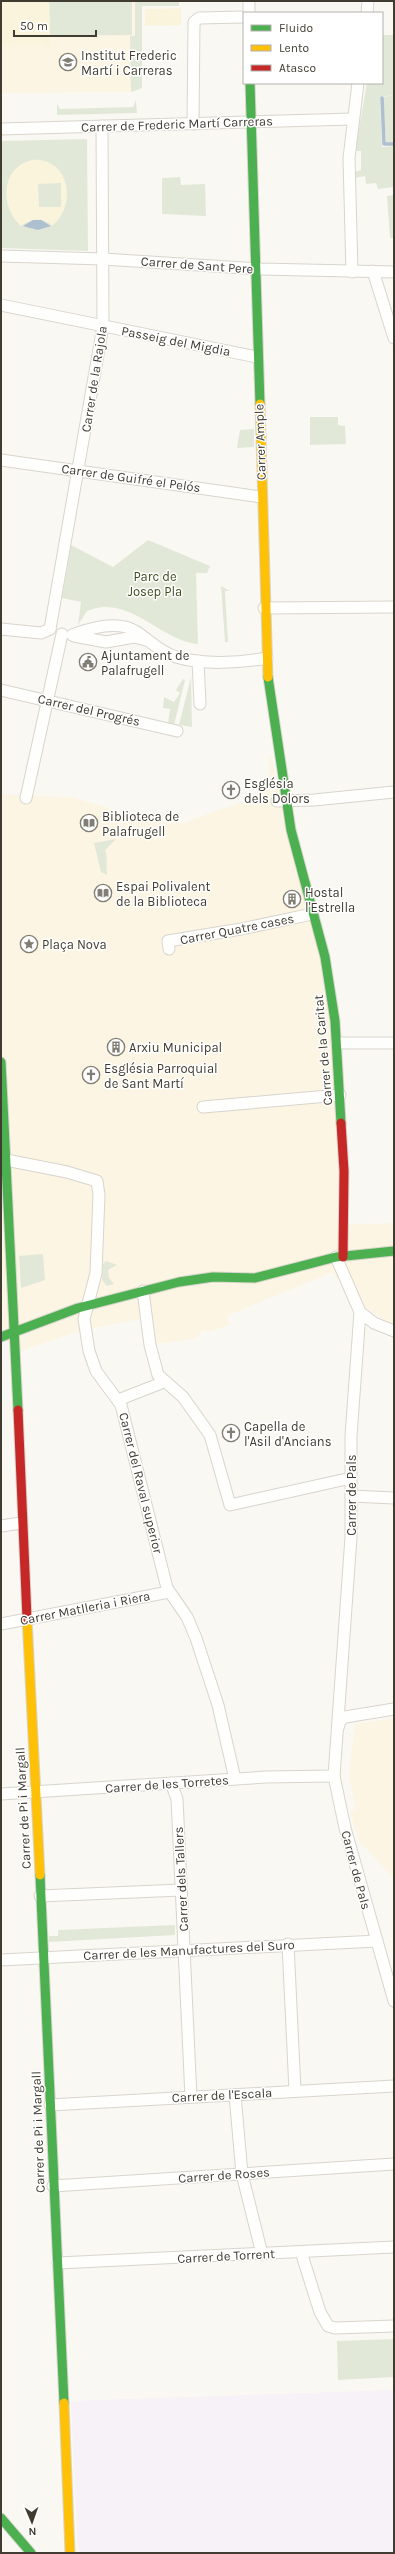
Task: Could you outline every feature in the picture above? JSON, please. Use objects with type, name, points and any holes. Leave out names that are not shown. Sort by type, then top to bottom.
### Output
[{"type":"street","points":[[249,1],[249,12]]},
{"type":"street","points":[[367,12],[368,1]]},
{"type":"street","points":[[193,124],[194,22],[199,18],[243,17]]},
{"type":"street","name":"Carrer Ample","points":[[250,84],[264,608],[267,658],[282,800]]},
{"type":"street","points":[[352,272],[349,163],[358,84]]},
{"type":"street","name":"Carrer de Frederic Martí Carreras","points":[[1,129],[353,119]]},
{"type":"street","name":"Carrer de la Rajola","points":[[50,629],[103,326],[102,126]]},
{"type":"street","name":"Carrer de Sant Pere","points":[[1,256],[103,259],[255,269],[394,272]]},
{"type":"street","points":[[373,271],[394,338]]},
{"type":"street","name":"Passeig del Migdia","points":[[1,305],[257,357]]},
{"type":"street","name":"Carrer de Guifré el Pelós","points":[[1,460],[78,470],[261,498]]},
{"type":"street","points":[[264,608],[394,607]]},
{"type":"street","points":[[67,634],[108,627],[133,630],[146,640],[174,656],[198,661],[267,658]]},
{"type":"street","points":[[107,641],[100,632],[108,627]]},
{"type":"street","points":[[1,629],[42,633],[50,629],[67,634],[107,641],[134,637],[146,640]]},
{"type":"street","points":[[26,798],[47,701],[67,634]]},
{"type":"street","points":[[198,661],[200,704]]},
{"type":"street","name":"Carrer del Progrés","points":[[1,690],[177,731]]},
{"type":"street","points":[[282,800],[314,800],[394,792]]},
{"type":"street","name":"Carrer de la Caritat","points":[[282,800],[292,830],[312,914],[327,968],[338,1043],[344,1171],[339,1257]]},
{"type":"street","name":"Carrer Quatre cases","points":[[169,949],[168,941],[242,930],[312,914]]},
{"type":"street","points":[[338,1043],[394,1043]]},
{"type":"street","name":"Carrer de Pi i Margall","points":[[1,1062],[3,1143],[6,1160],[21,1523],[44,1958],[70,2553]]},
{"type":"street","points":[[203,1107],[340,1095]]},
{"type":"street","name":"Carrer del Raval superior","points":[[6,1160],[92,1178],[98,1184],[96,1264],[89,1305],[84,1319],[91,1359],[96,1371],[118,1400],[170,1592],[187,1617],[196,1638],[218,1705],[235,1779]]},
{"type":"street","points":[[1,1337],[89,1305],[198,1278],[255,1278],[339,1257],[394,1251]]},
{"type":"street","name":"Carrer de Pals","points":[[339,1257],[360,1312],[351,1428],[351,1537],[334,1776],[345,1828],[394,2001]]},
{"type":"street","points":[[143,1291],[154,1363],[158,1375],[164,1382],[183,1397],[210,1435],[230,1505],[351,1478]]},
{"type":"street","points":[[360,1312],[374,1323],[394,1331]]},
{"type":"street","points":[[118,1400],[164,1382]]},
{"type":"street","points":[[351,1496],[394,1498]]},
{"type":"street","points":[[1,1526],[21,1523]]},
{"type":"street","name":"Carrer Matlleria i Riera","points":[[1,1624],[170,1592]]},
{"type":"street","name":"Carrer de Pals","points":[[336,1737],[340,1721],[345,1717],[394,1709]]},
{"type":"street","name":"Carrer de les Torretes","points":[[1,1794],[235,1779],[334,1776]]},
{"type":"street","name":"Carrer dels Tallers","points":[[171,1783],[177,1799],[180,1890],[185,1950],[191,2097]]},
{"type":"street","points":[[40,1896],[180,1890]]},
{"type":"street","name":"Carrer de les Manufactures del Suro","points":[[1,1960],[288,1944],[377,1941]]},
{"type":"street","points":[[288,1944],[295,2091]]},
{"type":"street","name":"Carrer de l'Escala","points":[[50,2105],[394,2086]]},
{"type":"street","points":[[235,2095],[242,2174],[262,2254]]},
{"type":"street","name":"Carrer de Roses","points":[[53,2186],[394,2164]]},
{"type":"street","name":"Carrer de Torrent","points":[[58,2264],[394,2247]]},
{"type":"street","points":[[301,2252],[320,2312],[328,2326],[335,2328],[394,2326]]},
{"type":"street","points":[[1,2518],[31,2553]]},
{"type":"street","points":[[1,2526],[24,2553]]},
{"type":"shaded area","name":"Institut Frederic Martí i Carreras","points":[[1,1],[49,1],[50,36],[132,35],[132,1],[135,1],[136,92],[1,93]]},
{"type":"shaded area","points":[[269,756],[271,757],[325,957],[344,1225],[394,1223],[394,1326],[362,1305],[349,1275],[338,1280],[333,1272],[231,1314],[226,1318],[231,1324],[207,1332],[206,1330],[199,1332],[201,1335],[193,1339],[157,1344],[152,1317],[82,1330],[21,1351],[1,1337],[1,794],[20,795],[22,790],[31,792],[35,796],[72,797],[149,821],[187,823],[188,821],[251,799],[265,786],[269,772]]},
{"type":"shaded area","points":[[394,1718],[394,1878],[359,1841],[350,1811],[356,1809],[349,1775],[355,1724]]},
{"type":"shaded area","points":[[394,2390],[394,2553],[81,2553],[78,2547],[71,2401]]},
{"type":"green space","points":[[49,1],[132,1],[132,35],[50,36]]},
{"type":"green space","points":[[135,1],[179,1],[179,6],[142,6],[142,88],[131,92],[130,36],[135,36]]},
{"type":"green space","points":[[383,35],[394,35],[394,95],[380,97],[382,147],[394,146],[394,187],[378,189],[376,183],[366,184],[365,176],[354,178],[355,172],[361,170],[361,151],[355,151],[367,84],[383,84]]},
{"type":"green space","points":[[394,95],[394,142],[386,143],[383,97]]},
{"type":"green space","points":[[136,100],[137,113],[57,115],[57,104],[60,109],[133,107]]},
{"type":"green space","points":[[87,139],[88,251],[1,248],[1,141]]},
{"type":"green space","points":[[180,177],[181,185],[205,184],[206,216],[162,214],[162,178]]},
{"type":"green space","points":[[394,195],[394,238],[390,238],[387,196]]},
{"type":"green space","points":[[310,417],[338,417],[338,425],[345,426],[346,444],[310,445]]},
{"type":"green space","points":[[254,429],[254,447],[237,448],[240,430]]},
{"type":"green space","name":"Parc de Josep Pla","points":[[148,540],[210,566],[207,573],[196,573],[198,644],[184,641],[131,613],[117,608],[102,607],[87,611],[78,625],[81,602],[62,598],[71,545],[113,567]]},
{"type":"green space","points":[[221,586],[230,591],[225,591],[228,642],[225,642]]},
{"type":"green space","points":[[191,677],[192,727],[179,725]]},
{"type":"green space","points":[[183,679],[185,680],[174,725],[168,724],[170,709],[163,708],[164,697],[174,702],[180,693],[176,690]]},
{"type":"green space","points":[[116,839],[105,850],[107,859],[107,875],[101,872],[94,843]]},
{"type":"green space","points":[[43,1254],[45,1280],[21,1288],[19,1256]]},
{"type":"green space","points":[[106,1261],[117,1265],[108,1270],[109,1278],[114,1284],[107,1286],[102,1280],[103,1264]]},
{"type":"green space","points":[[175,1925],[175,1935],[49,1942],[49,1936],[58,1936],[58,1930]]},
{"type":"green space","points":[[394,2339],[394,2377],[338,2380],[337,2341]]},
{"type":"sand","points":[[1,1],[49,1],[50,47],[44,47],[43,44],[1,45]]},
{"type":"sand","points":[[181,8],[181,25],[145,26],[145,9]]},
{"type":"sand","points":[[32,160],[45,161],[55,166],[62,174],[66,184],[67,196],[65,207],[60,217],[52,226],[41,220],[33,220],[21,226],[9,209],[7,189],[9,179],[21,164]],"holes":[[[61,183],[61,207],[39,207],[38,184]]]},
{"type":"water","points":[[33,220],[41,220],[51,226],[38,230],[23,226]]},
{"type":"waterway","points":[[382,98],[384,144],[394,144]]},
{"type":"traffic: fast","points":[[250,84],[260,404]]},
{"type":"traffic: fast","points":[[268,677],[291,830],[325,957],[335,1021],[341,1123]]},
{"type":"traffic: fast","points":[[1,1062],[18,1410]]},
{"type":"traffic: fast","points":[[1,1337],[78,1308],[179,1282],[213,1277],[255,1278],[336,1257],[394,1251]]},
{"type":"traffic: fast","points":[[40,1875],[64,2403]]},
{"type":"traffic: fast","points":[[1,2518],[31,2553]]},
{"type":"traffic: slow","points":[[260,404],[268,677]]},
{"type":"traffic: slow","points":[[27,1618],[40,1875]]},
{"type":"traffic: slow","points":[[64,2403],[70,2553]]},
{"type":"traffic: jam","points":[[341,1123],[344,1171],[343,1257]]},
{"type":"traffic: jam","points":[[18,1410],[27,1618]]},
{"type":"place","name":"Institut Frederic Martí i Carreras","points":[[68,62]]},
{"type":"place","name":"Ajuntament de Palafrugell","points":[[88,662]]},
{"type":"place","name":"Església dels Dolors","points":[[231,790]]},
{"type":"place","name":"Biblioteca de Palafrugell","points":[[89,823]]},
{"type":"place","name":"Espai Polivalent de la Biblioteca","points":[[103,893]]},
{"type":"place","name":"Hostal l'Estrella","points":[[292,899]]},
{"type":"place","name":"Plaça Nova","points":[[29,944]]},
{"type":"place","name":"Arxiu Municipal","points":[[116,1047]]},
{"type":"place","name":"Església Parroquial de Sant Martí","points":[[91,1075]]},
{"type":"place","name":"Capella de l'Asil d'Ancians","points":[[231,1433]]}]
